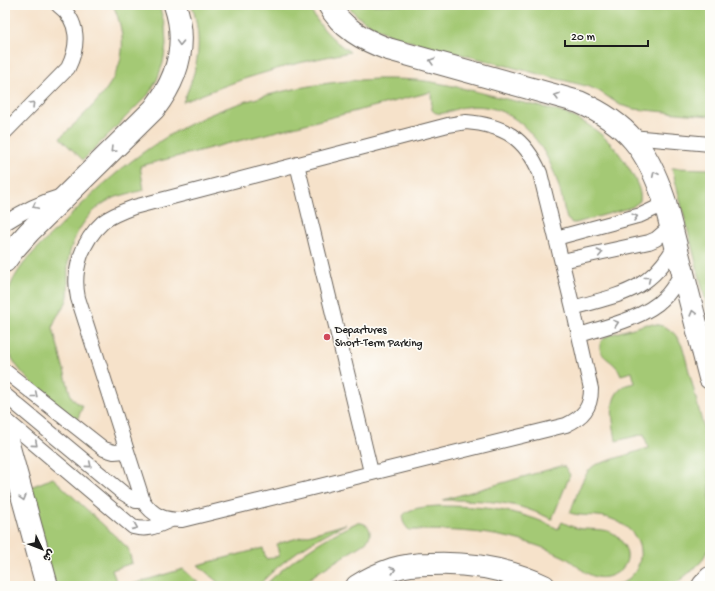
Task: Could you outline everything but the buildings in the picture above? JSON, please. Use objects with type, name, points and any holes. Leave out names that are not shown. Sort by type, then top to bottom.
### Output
[{"type":"street","points":[[5,261],[29,232],[154,109],[165,95],[173,78],[178,62],[181,44],[180,26],[175,5]]},
{"type":"street","points":[[329,5],[342,22],[355,34],[371,43],[579,102],[598,111],[616,123],[631,137],[646,156],[657,178],[664,199],[710,378]]},
{"type":"street","points":[[5,433],[48,586]]},
{"type":"street","points":[[357,586],[394,568],[420,564],[448,563],[477,565],[502,570],[544,586]]},
{"type":"street","points":[[703,586],[710,578]]},
{"type":"lane","points":[[5,132],[68,68],[74,56],[76,42],[75,29],[69,16],[58,5]]},
{"type":"lane","points":[[466,122],[483,124],[500,129],[513,136],[525,146],[534,159],[540,173],[556,238],[591,389],[589,404],[584,413],[576,420],[566,425],[371,472],[182,520],[161,518],[153,513],[143,501],[76,290],[78,262],[83,249],[92,234],[108,219],[118,213],[134,207],[448,125],[466,122]]},
{"type":"lane","points":[[631,137],[710,144]]},
{"type":"lane","points":[[297,164],[371,472]]},
{"type":"lane","points":[[5,223],[23,211],[45,201],[68,194]]},
{"type":"lane","points":[[556,238],[641,215],[656,208],[664,199]]},
{"type":"lane","points":[[562,261],[673,236]]},
{"type":"lane","points":[[573,308],[625,293],[638,287],[660,269],[673,236]]},
{"type":"lane","points":[[579,335],[646,312],[664,298],[671,290],[682,272]]},
{"type":"lane","points":[[5,371],[104,449],[114,452],[126,451]]},
{"type":"lane","points":[[5,395],[123,493],[136,501],[143,501]]},
{"type":"lane","points":[[5,419],[133,527],[142,529],[151,528],[171,520]]},
{"type":"green space","points":[[113,5],[159,5],[165,26],[166,45],[163,63],[157,80],[148,95],[83,160],[60,138],[102,95],[112,80],[119,64],[122,46],[120,27]]},
{"type":"green space","points":[[192,5],[308,5],[316,19],[326,31],[350,52],[277,69],[235,82],[183,102],[193,77],[198,54],[197,31]]},
{"type":"green space","points":[[347,5],[710,5],[710,116],[634,109],[620,105],[599,91],[586,86],[397,38],[363,20]]},
{"type":"green space","points":[[377,79],[425,81],[441,84],[540,107],[574,117],[599,133],[617,151],[633,175],[640,192],[640,201],[632,207],[572,223],[567,219],[559,188],[552,168],[544,152],[535,138],[523,126],[510,116],[495,109],[478,106],[460,108],[445,113],[435,112],[432,110],[431,92],[140,166],[144,190],[113,198],[101,205],[81,226],[76,235],[70,253],[68,262],[67,301],[55,319],[53,328],[70,393],[72,398],[78,404],[83,406],[77,420],[49,398],[21,371],[14,362],[7,345],[4,320],[7,294],[10,287],[18,271],[36,250],[94,192],[114,175],[156,143],[203,118],[229,107],[302,87]]},
{"type":"green space","points":[[672,168],[710,169],[710,318]]},
{"type":"green space","points":[[647,324],[660,325],[669,329],[677,337],[683,348],[710,453],[710,547],[701,562],[679,581],[669,586],[615,586],[630,578],[638,567],[640,554],[639,545],[635,537],[630,530],[616,521],[598,516],[570,513],[583,480],[590,469],[595,465],[648,448],[644,434],[616,441],[612,412],[614,398],[624,386],[635,383],[632,372],[621,375],[618,369],[603,355],[600,347],[601,341],[609,335]]},
{"type":"green space","points":[[561,466],[565,467],[570,475],[552,519],[508,504],[480,501],[443,500]]},
{"type":"green space","points":[[53,478],[128,548],[132,563],[112,570],[118,586],[55,586],[28,488]]},
{"type":"green space","points":[[438,506],[500,510],[529,517],[558,529],[562,522],[579,528],[602,530],[614,533],[621,540],[627,552],[626,563],[616,574],[601,578],[585,572],[570,560],[549,550],[514,539],[497,535],[463,531],[409,530],[404,523],[403,517],[411,510]]},
{"type":"green space","points":[[356,523],[365,524],[370,530],[367,541],[363,544],[317,573],[300,586],[264,586],[285,567],[307,551],[343,529]]},
{"type":"green space","points":[[346,524],[299,550],[288,558],[258,586],[222,586],[198,565],[263,548],[266,559],[279,556],[277,544]]},
{"type":"green space","points":[[183,569],[202,586],[126,586]]},
{"type":"place","name":"Departures Short-Term Parking","points":[[327,337]]}]
